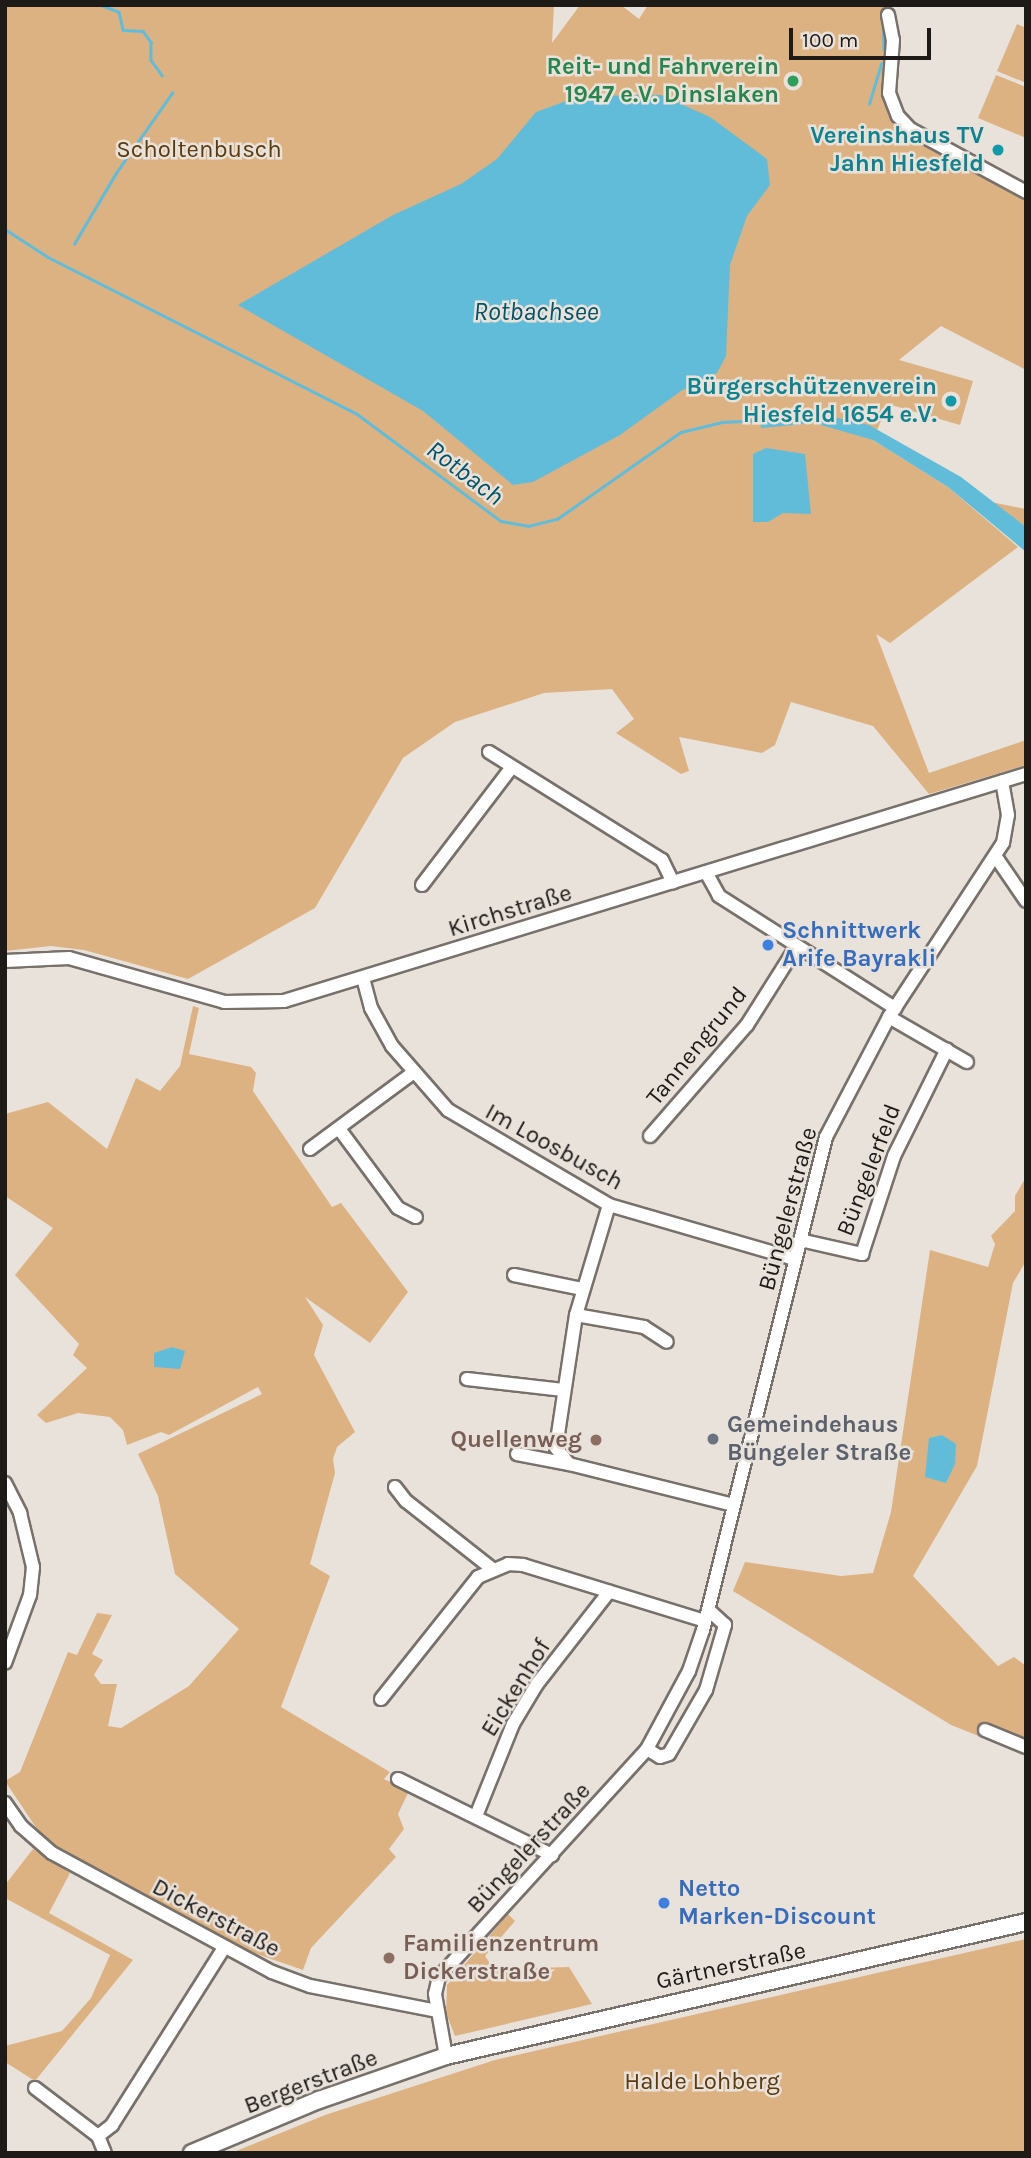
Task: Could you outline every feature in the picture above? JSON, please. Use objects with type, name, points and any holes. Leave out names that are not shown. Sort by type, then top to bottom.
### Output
[{"type":"main road","name":"Gärtnerstraße","points":[[446,2056],[1026,1922]]},
{"type":"main road","name":"Bergerstraße","points":[[192,2153],[319,2100],[446,2056]]},
{"type":"street","points":[[888,15],[892,40],[889,93],[903,124],[1026,192]]},
{"type":"street","points":[[489,752],[662,860],[673,883]]},
{"type":"street","points":[[422,885],[512,767]]},
{"type":"street","name":"Kirchstraße","points":[[5,961],[69,958],[224,1002],[257,1004],[305,996],[1024,775]]},
{"type":"street","name":"Büngelerstraße","points":[[446,2056],[437,2011],[439,1977],[647,1749],[672,1709],[706,1615],[826,1137],[892,1013],[996,857],[1008,829],[1002,782]]},
{"type":"street","points":[[996,857],[1026,901]]},
{"type":"street","points":[[707,874],[719,896],[967,1062]]},
{"type":"street","name":"Tannengrund","points":[[650,1136],[747,1025],[797,946]]},
{"type":"street","name":"Im Loosbusch","points":[[363,978],[371,1008],[392,1046],[449,1110],[609,1205],[795,1259]]},
{"type":"street","name":"Büngelerfeld","points":[[800,1240],[862,1254],[894,1156],[947,1049]]},
{"type":"street","points":[[310,1149],[340,1130],[414,1072]]},
{"type":"street","points":[[340,1130],[398,1208],[416,1217]]},
{"type":"street","points":[[569,1464],[556,1448],[563,1390],[582,1289],[609,1205]]},
{"type":"street","points":[[513,1275],[582,1289]]},
{"type":"street","points":[[576,1314],[644,1327],[667,1342]]},
{"type":"street","points":[[467,1379],[563,1390]]},
{"type":"street","points":[[516,1454],[569,1464],[733,1505]]},
{"type":"street","points":[[5,1483],[20,1513],[33,1567],[30,1595],[5,1664]]},
{"type":"street","points":[[395,1487],[406,1501],[491,1568]]},
{"type":"street","points":[[381,1699],[478,1577],[491,1568],[523,1565],[609,1592],[706,1615],[724,1625],[706,1690],[668,1754],[660,1757],[647,1749]]},
{"type":"street","name":"Eickenhof","points":[[476,1816],[513,1724],[537,1684],[609,1592]]},
{"type":"street","points":[[985,1730],[1026,1747]]},
{"type":"street","points":[[398,1779],[552,1854]]},
{"type":"street","name":"Dickerstraße","points":[[5,1803],[21,1826],[52,1853],[225,1948],[310,1986],[437,2011]]},
{"type":"street","points":[[99,2136],[112,2125],[225,1948]]},
{"type":"street","points":[[35,2088],[99,2136],[105,2153]]},
{"type":"green space","name":"Scholtenbusch","points":[[5,5],[554,5],[552,43],[580,5],[621,5],[639,19],[648,5],[887,5],[883,96],[897,125],[917,141],[1026,199],[1026,370],[941,326],[899,360],[973,381],[960,425],[888,404],[873,440],[948,487],[1018,547],[890,643],[876,634],[929,773],[1026,740],[1026,765],[929,794],[873,726],[791,702],[775,745],[762,753],[679,737],[689,771],[681,774],[616,733],[634,719],[612,689],[544,693],[455,722],[403,758],[315,908],[188,979],[84,950],[51,946],[5,951]]},
{"type":"green space","points":[[1017,24],[1026,28],[1026,83],[997,71]]},
{"type":"green space","points":[[996,75],[1026,87],[1026,138],[978,118]]},
{"type":"green space","points":[[991,502],[1026,509],[1026,527]]},
{"type":"green space","points":[[193,1006],[199,1008],[189,1054],[251,1067],[256,1073],[253,1091],[332,1207],[341,1203],[408,1292],[370,1343],[305,1297],[323,1325],[314,1355],[355,1432],[337,1447],[333,1459],[335,1473],[310,1564],[330,1576],[281,1707],[390,1772],[384,1779],[409,1791],[398,1814],[404,1829],[389,1849],[396,1857],[311,1948],[303,1970],[254,1953],[63,1851],[39,1832],[5,1781],[20,1772],[68,1652],[77,1655],[97,1613],[112,1615],[92,1654],[103,1660],[94,1675],[101,1684],[117,1684],[108,1726],[121,1728],[189,1686],[239,1629],[175,1574],[158,1496],[138,1454],[262,1394],[258,1387],[169,1435],[161,1432],[127,1445],[123,1430],[110,1417],[78,1413],[46,1423],[37,1415],[87,1368],[73,1355],[79,1344],[15,1275],[53,1228],[5,1196],[5,1114],[48,1102],[107,1149],[136,1078],[160,1091],[180,1066]]},
{"type":"green space","points":[[1026,1177],[1026,1261],[1013,1283],[977,1466],[913,1576],[998,1666],[1014,1657],[1026,1666],[1026,1755],[951,1725],[733,1591],[745,1562],[841,1576],[873,1573],[891,1512],[930,1250],[988,1267],[995,1244],[991,1236],[1015,1211],[1015,1196]]},
{"type":"green space","points":[[33,1849],[70,1873],[49,1913],[133,1960],[35,2081],[5,2062],[5,2046],[62,2031],[91,1998],[110,1955],[5,1898],[5,1885]]},
{"type":"green space","points":[[508,1914],[515,1921],[485,1956],[494,1969],[569,1967],[592,2004],[455,2036],[446,2013],[447,1985]]},
{"type":"green space","name":"Halde Lohberg","points":[[1026,1939],[1026,2153],[231,2153],[325,2115],[495,2060]]},
{"type":"water","name":"Rotbachsee","points":[[661,95],[710,117],[767,159],[770,185],[747,216],[730,265],[726,356],[717,373],[681,391],[620,435],[533,482],[513,485],[423,411],[238,305],[393,215],[461,184],[497,159],[536,112],[580,96]]},
{"type":"water","points":[[811,412],[869,425],[961,477],[1026,527],[1026,552],[948,487],[873,440],[814,423],[761,428],[760,415]]},
{"type":"water","points":[[766,448],[805,454],[811,514],[783,513],[768,522],[753,522],[753,454]]},
{"type":"water","points":[[172,1347],[185,1351],[180,1369],[154,1367],[154,1353]]},
{"type":"water","points":[[942,1435],[956,1444],[955,1464],[946,1483],[925,1477],[929,1438]]},
{"type":"waterway","points":[[101,5],[119,12],[123,30],[143,31],[151,42],[151,60],[162,75]]},
{"type":"waterway","points":[[883,18],[884,50]]},
{"type":"waterway","points":[[869,104],[881,64]]},
{"type":"waterway","points":[[74,244],[116,173],[172,93]]},
{"type":"waterway","name":"Rotbach","points":[[5,229],[48,257],[356,413],[501,521],[528,526],[557,519],[681,432],[722,422],[762,420]]},
{"type":"place","name":"Reit- und Fahrverein 1947 e.V. Dinslaken","points":[[793,81]]},
{"type":"place","name":"Vereinshaus TV Jahn Hiesfeld","points":[[998,150]]},
{"type":"place","name":"Bürgerschützenverein Hiesfeld 1654 e.V.","points":[[951,401]]},
{"type":"place","name":"Schnittwerk Arife Bayrakli","points":[[768,945]]},
{"type":"place","name":"Gemeindehaus Büngeler Straße","points":[[713,1439]]},
{"type":"place","name":"Quellenweg","points":[[596,1440]]},
{"type":"place","name":"Netto Marken-Discount","points":[[664,1903]]},
{"type":"place","name":"Familienzentrum Dickerstraße","points":[[389,1958]]}]
